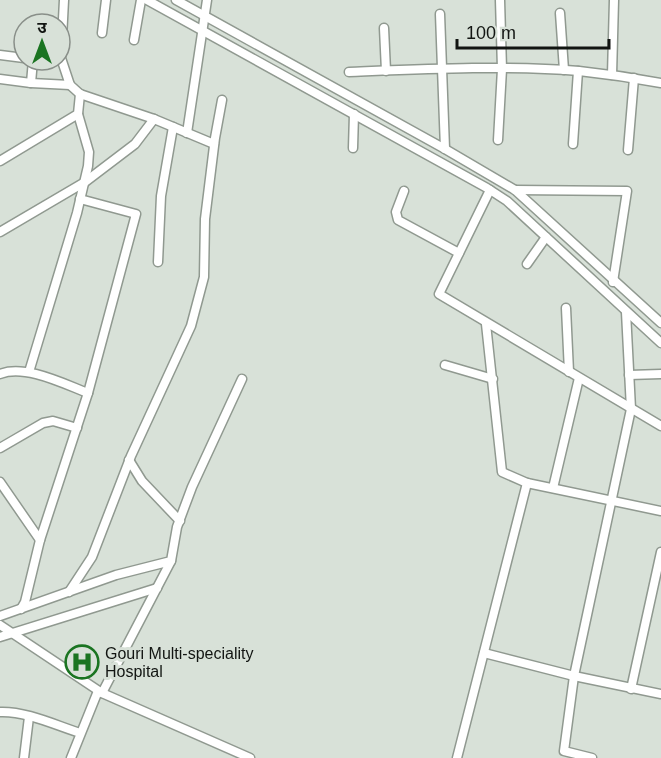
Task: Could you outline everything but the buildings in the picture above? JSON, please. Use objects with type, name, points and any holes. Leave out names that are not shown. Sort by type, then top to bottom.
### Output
[{"type":"street","points":[[102,33],[106,0]]},
{"type":"street","points":[[134,40],[141,0]]},
{"type":"street","points":[[147,0],[203,29],[507,201],[661,342]]},
{"type":"street","points":[[176,0],[515,190],[661,323]]},
{"type":"street","points":[[187,133],[207,0]]},
{"type":"street","points":[[498,140],[502,69],[500,0]]},
{"type":"street","points":[[612,75],[614,0]]},
{"type":"street","points":[[560,13],[564,70]]},
{"type":"street","points":[[440,14],[445,149]]},
{"type":"street","points":[[384,28],[386,71]]},
{"type":"street","points":[[349,72],[442,68],[564,70],[661,83]]},
{"type":"street","points":[[573,144],[578,71]]},
{"type":"street","points":[[31,83],[32,72]]},
{"type":"street","points":[[66,72],[70,86],[80,94],[154,119],[214,144]]},
{"type":"street","points":[[628,150],[634,78]]},
{"type":"street","points":[[0,79],[70,86]]},
{"type":"street","points":[[29,372],[85,182],[89,152],[78,114],[80,94]]},
{"type":"street","points":[[69,592],[92,557],[129,460],[191,326],[204,276],[205,219],[222,100]]},
{"type":"street","points":[[0,161],[78,114]]},
{"type":"street","points":[[353,148],[354,114]]},
{"type":"street","points":[[0,232],[85,182],[135,144],[154,119]]},
{"type":"street","points":[[158,262],[161,196],[173,127]]},
{"type":"street","points":[[490,190],[439,294],[661,426]]},
{"type":"street","points":[[515,190],[627,191],[614,282]]},
{"type":"street","points":[[404,191],[396,212],[398,220],[459,253]]},
{"type":"street","points":[[21,609],[25,602],[40,540],[88,393],[136,214],[80,199]]},
{"type":"street","points":[[527,264],[546,237]]},
{"type":"street","points":[[566,308],[569,372]]},
{"type":"street","points":[[592,758],[564,751],[574,676],[631,409],[626,312]]},
{"type":"street","points":[[486,324],[502,472],[527,483],[661,511]]},
{"type":"street","points":[[445,365],[492,380]]},
{"type":"street","points":[[0,374],[29,372],[88,393]]},
{"type":"street","points":[[629,375],[661,374]]},
{"type":"street","points":[[553,488],[579,378]]},
{"type":"street","points":[[71,758],[80,733],[100,692],[171,561],[180,520],[192,487],[242,379]]},
{"type":"street","points":[[0,448],[43,423],[53,422],[77,428]]},
{"type":"street","points":[[129,460],[142,481],[180,520]]},
{"type":"street","points":[[0,482],[40,540]]},
{"type":"street","points":[[457,758],[527,483]]},
{"type":"street","points":[[631,689],[661,552]]},
{"type":"street","points":[[0,616],[133,570],[171,561]]},
{"type":"street","points":[[0,637],[156,588]]},
{"type":"street","points":[[0,625],[100,692],[250,758]]},
{"type":"street","points":[[484,653],[574,676],[661,694]]},
{"type":"street","points":[[0,712],[29,717],[80,733]]},
{"type":"street","points":[[24,758],[29,717]]},
{"type":"place","name":"Gouri Multi-speciality Hospital","points":[[82,662]]}]
